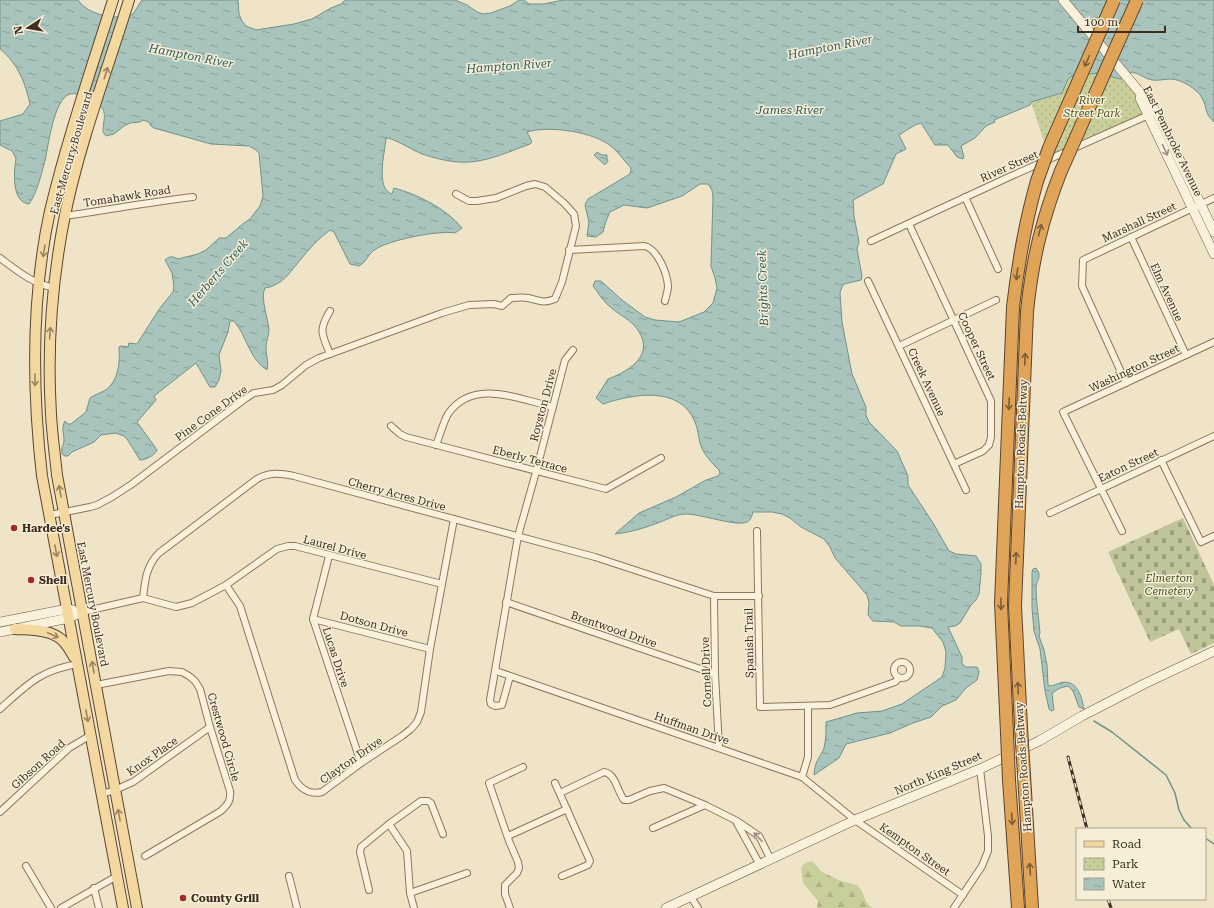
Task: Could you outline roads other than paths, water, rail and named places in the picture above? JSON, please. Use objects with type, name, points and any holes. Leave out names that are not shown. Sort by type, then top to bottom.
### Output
[{"type":"highway","name":"Hampton Roads Beltway","points":[[1018,908],[1007,733],[1001,603],[1013,314],[1017,270],[1037,182],[1049,148],[1114,0]]},
{"type":"highway","name":"Hampton Roads Beltway","points":[[1032,908],[1015,606],[1027,312],[1030,280],[1034,255],[1043,220],[1061,171],[1136,0]]},
{"type":"main road","name":"East Mercury Boulevard","points":[[113,0],[80,106],[50,212],[39,284],[35,348],[35,396],[42,469],[123,908]]},
{"type":"main road","name":"East Mercury Boulevard","points":[[129,0],[73,180],[65,216],[54,288],[50,342],[51,414],[57,475],[137,908]]},
{"type":"main road","name":"East Pembroke Avenue","points":[[1063,0],[1130,81],[1152,113],[1197,206],[1214,254]]},
{"type":"main road","name":"East Pembroke Avenue","points":[[1197,206],[1214,232]]},
{"type":"main road","points":[[0,622],[82,612]]},
{"type":"main road","points":[[0,632],[68,614]]},
{"type":"main road","points":[[15,629],[42,632],[57,636],[63,640],[78,664]]},
{"type":"main road","name":"North King Street","points":[[666,908],[772,860],[855,820],[980,768],[1039,741],[1082,716],[1144,684],[1214,652]]},
{"type":"main road","points":[[122,830],[138,880],[143,908]]},
{"type":"main road","points":[[117,876],[118,908]]},
{"type":"street","name":"River Street","points":[[871,241],[1152,113]]},
{"type":"street","points":[[456,194],[469,201],[477,201],[496,198],[535,184],[545,187],[564,203],[574,214],[576,226],[569,250],[649,247],[662,265],[666,274],[668,286],[665,301]]},
{"type":"street","name":"Tomahawk Road","points":[[65,216],[115,210],[154,202],[193,197]]},
{"type":"street","points":[[965,197],[998,270]]},
{"type":"street","name":"Marshall Street","points":[[1126,383],[1082,286],[1083,260],[1214,198]]},
{"type":"street","name":"Cooper Street","points":[[909,224],[991,401],[991,437],[989,445],[983,451],[954,464]]},
{"type":"street","name":"Elm Avenue","points":[[1130,238],[1186,355]]},
{"type":"street","name":"Pine Cone Drive","points":[[50,515],[97,505],[112,497],[138,480],[246,398],[254,393],[272,390],[282,385],[306,365],[330,354],[442,313],[469,305],[494,304],[502,306],[511,298],[528,298],[540,302],[548,302],[554,299],[562,282],[569,250]]},
{"type":"street","points":[[0,258],[28,279],[54,288]]},
{"type":"street","name":"Creek Avenue","points":[[868,282],[966,490]]},
{"type":"street","points":[[899,346],[996,300]]},
{"type":"street","points":[[330,311],[322,329],[323,337],[330,354]]},
{"type":"street","name":"Washington Street","points":[[1101,488],[1063,412],[1214,342]]},
{"type":"street","name":"Royston Drive","points":[[518,536],[565,360],[573,350]]},
{"type":"street","points":[[436,445],[447,416],[460,401],[469,397],[483,393],[497,394],[553,407]]},
{"type":"street","name":"Eberly Terrace","points":[[391,426],[406,437],[606,489],[661,458]]},
{"type":"street","name":"Eaton Street","points":[[1050,513],[1214,436]]},
{"type":"street","points":[[1161,460],[1201,542],[1214,536]]},
{"type":"street","name":"Cherry Acres Drive","points":[[143,598],[147,573],[154,559],[257,479],[276,473],[294,476],[595,557],[714,596],[759,596]]},
{"type":"street","points":[[1101,488],[1122,532]]},
{"type":"street","name":"Clayton Drive","points":[[226,585],[240,606],[295,780],[300,787],[307,792],[315,794],[322,792],[361,763],[402,736],[417,722],[421,712],[430,649],[454,519]]},
{"type":"street","name":"Spanish Trail","points":[[757,531],[760,707],[830,705],[895,682],[899,678]]},
{"type":"street","points":[[510,676],[502,705],[495,706],[491,704],[490,700],[518,536]]},
{"type":"street","name":"Laurel Drive","points":[[143,598],[168,606],[183,606],[226,585],[272,552],[282,547],[295,546],[442,584]]},
{"type":"street","name":"Lucas Drive","points":[[329,556],[313,619],[361,763]]},
{"type":"street","name":"Cornell Drive","points":[[714,596],[715,674],[719,747]]},
{"type":"street","points":[[82,612],[143,598]]},
{"type":"street","name":"Brentwood Drive","points":[[506,602],[715,674]]},
{"type":"street","name":"Dotson Drive","points":[[313,619],[430,649]]},
{"type":"street","points":[[0,709],[28,683],[39,676],[52,670],[78,664]]},
{"type":"street","name":"Crestwood Circle","points":[[96,685],[169,671],[182,672],[190,676],[200,689],[230,791],[231,798],[229,804],[221,811],[145,856]]},
{"type":"street","name":"Huffman Drive","points":[[496,671],[802,777],[855,820]]},
{"type":"street","points":[[802,777],[808,757],[808,706]]},
{"type":"street","name":"Knox Place","points":[[102,794],[133,782],[210,727]]},
{"type":"street","name":"Gibson Road","points":[[0,812],[69,748],[91,735]]},
{"type":"street","points":[[510,908],[505,894],[505,885],[517,873],[519,868],[518,862],[489,783],[522,766]]},
{"type":"street","points":[[954,908],[982,866],[988,851],[988,836],[980,768]]},
{"type":"street","points":[[560,793],[604,772],[607,772],[612,776],[624,800],[629,800],[650,791],[664,788],[705,805],[737,821],[760,836],[772,860]]},
{"type":"street","points":[[555,783],[590,861],[588,865],[562,876]]},
{"type":"street","points":[[369,890],[360,852],[361,847],[389,824],[421,801],[428,801],[431,803],[443,834]]},
{"type":"street","points":[[653,828],[705,805]]},
{"type":"street","points":[[508,836],[567,809]]},
{"type":"street","name":"Kempton Street","points":[[855,820],[962,895]]},
{"type":"street","points":[[737,821],[760,865]]},
{"type":"street","points":[[389,824],[407,851],[410,893],[414,908]]},
{"type":"street","points":[[26,866],[51,908]]},
{"type":"street","points":[[410,893],[467,873]]},
{"type":"street","points":[[61,908],[117,876]]},
{"type":"street","points":[[289,876],[297,908]]},
{"type":"street","points":[[94,888],[99,908]]},
{"type":"street","points":[[691,897],[698,908]]},
{"type":"water","name":"James River","points":[[0,0],[78,0],[88,10],[95,13],[111,17],[119,17],[133,14],[142,0],[238,0],[239,14],[242,21],[246,26],[256,30],[294,24],[312,19],[341,4],[345,0],[455,0],[483,14],[491,13],[510,6],[519,0],[524,0],[529,4],[544,4],[563,0],[1214,0],[1214,122],[1208,115],[1204,101],[1197,91],[1175,79],[1152,80],[1132,72],[1125,78],[1120,79],[1098,73],[1072,76],[1068,79],[1062,93],[1031,102],[1030,105],[994,120],[995,122],[986,126],[975,138],[961,146],[964,157],[963,159],[957,157],[948,145],[935,145],[921,123],[915,125],[899,135],[906,149],[896,154],[883,184],[853,200],[854,216],[859,242],[857,249],[862,276],[861,280],[844,284],[840,293],[842,322],[852,374],[866,407],[866,415],[869,422],[897,451],[908,476],[908,485],[949,551],[956,554],[976,556],[981,564],[979,594],[976,600],[971,605],[960,623],[955,626],[948,627],[962,657],[962,664],[966,667],[977,667],[979,672],[977,680],[966,688],[956,700],[942,706],[931,717],[890,733],[846,744],[839,758],[814,775],[816,763],[824,748],[826,739],[826,722],[857,713],[882,711],[902,704],[942,677],[945,668],[946,652],[943,642],[932,628],[920,626],[901,626],[894,622],[873,621],[868,615],[869,603],[867,595],[835,558],[824,539],[801,527],[790,518],[782,514],[772,512],[753,512],[752,516],[747,522],[735,523],[682,514],[643,528],[615,534],[639,513],[676,497],[706,480],[718,476],[720,473],[703,451],[695,422],[688,410],[679,402],[667,397],[655,395],[628,397],[603,404],[596,398],[608,379],[625,371],[639,359],[643,344],[641,336],[635,326],[611,308],[602,298],[593,286],[595,281],[601,281],[622,300],[645,317],[655,320],[679,322],[704,312],[713,303],[717,288],[711,266],[713,198],[712,190],[708,184],[700,184],[682,196],[647,208],[624,205],[610,212],[603,232],[596,237],[587,236],[589,222],[585,205],[588,199],[630,174],[631,168],[615,149],[595,137],[571,131],[547,129],[536,130],[527,132],[532,142],[530,144],[504,154],[467,162],[449,161],[422,154],[389,138],[386,138],[382,178],[387,191],[392,194],[394,188],[422,198],[456,221],[462,228],[455,233],[448,232],[426,234],[392,242],[373,251],[359,266],[350,264],[334,232],[330,230],[322,236],[286,277],[271,287],[265,288],[263,297],[269,329],[266,343],[268,361],[267,370],[256,360],[234,321],[230,321],[228,332],[219,355],[221,371],[219,380],[215,387],[210,387],[196,363],[154,396],[156,400],[137,422],[157,450],[156,452],[145,459],[140,460],[127,439],[116,433],[101,435],[94,442],[72,452],[68,456],[65,456],[62,454],[62,449],[65,421],[68,424],[71,424],[86,412],[90,398],[107,389],[111,385],[118,370],[119,347],[128,347],[129,343],[137,344],[160,308],[173,292],[174,286],[172,273],[165,260],[171,257],[178,259],[198,254],[206,250],[219,238],[226,238],[250,219],[260,206],[263,196],[259,153],[249,146],[211,144],[154,128],[149,122],[143,120],[140,122],[130,123],[114,134],[106,136],[103,132],[103,109],[87,98],[76,94],[70,94],[64,97],[56,113],[45,161],[34,195],[29,204],[23,202],[16,192],[14,178],[16,158],[12,151],[0,145],[0,121],[23,114],[30,104],[26,88],[20,74],[12,61],[0,49]]},
{"type":"water","points":[[597,152],[602,155],[607,155],[608,161],[605,165],[594,155]]},
{"type":"water","points":[[1036,568],[1039,574],[1036,585],[1036,600],[1040,633],[1039,636],[1047,665],[1048,685],[1053,686],[1066,682],[1071,683],[1080,694],[1084,709],[1079,707],[1073,691],[1068,686],[1060,688],[1052,693],[1054,710],[1051,711],[1049,709],[1045,691],[1040,649],[1034,631],[1032,608],[1032,572],[1033,569]]},
{"type":"waterway","points":[[1094,721],[1112,732],[1166,775],[1175,793],[1179,810],[1184,820],[1191,828]]},
{"type":"waterway","points":[[1206,839],[1214,844]]},
{"type":"railway","points":[[1068,757],[1087,828]]},
{"type":"railway","points":[[1108,900],[1111,908]]},
{"type":"place","name":"Hardee's","points":[[14,528]]},
{"type":"place","name":"Shell","points":[[31,580]]},
{"type":"place","name":"County Grill","points":[[183,898]]},
{"type":"water label","name":"Hampton River","points":[[830,47]]},
{"type":"water label","name":"Hampton River","points":[[191,56]]},
{"type":"water label","name":"Hampton River","points":[[509,66]]},
{"type":"water label","name":"Herberts Creek","points":[[218,273]]},
{"type":"water label","name":"Brights Creek","points":[[763,288]]},
{"type":"park label","name":"River Street Park","points":[[1092,106]]},
{"type":"park label","name":"Elmerton Cemetery","points":[[1169,584]]}]
